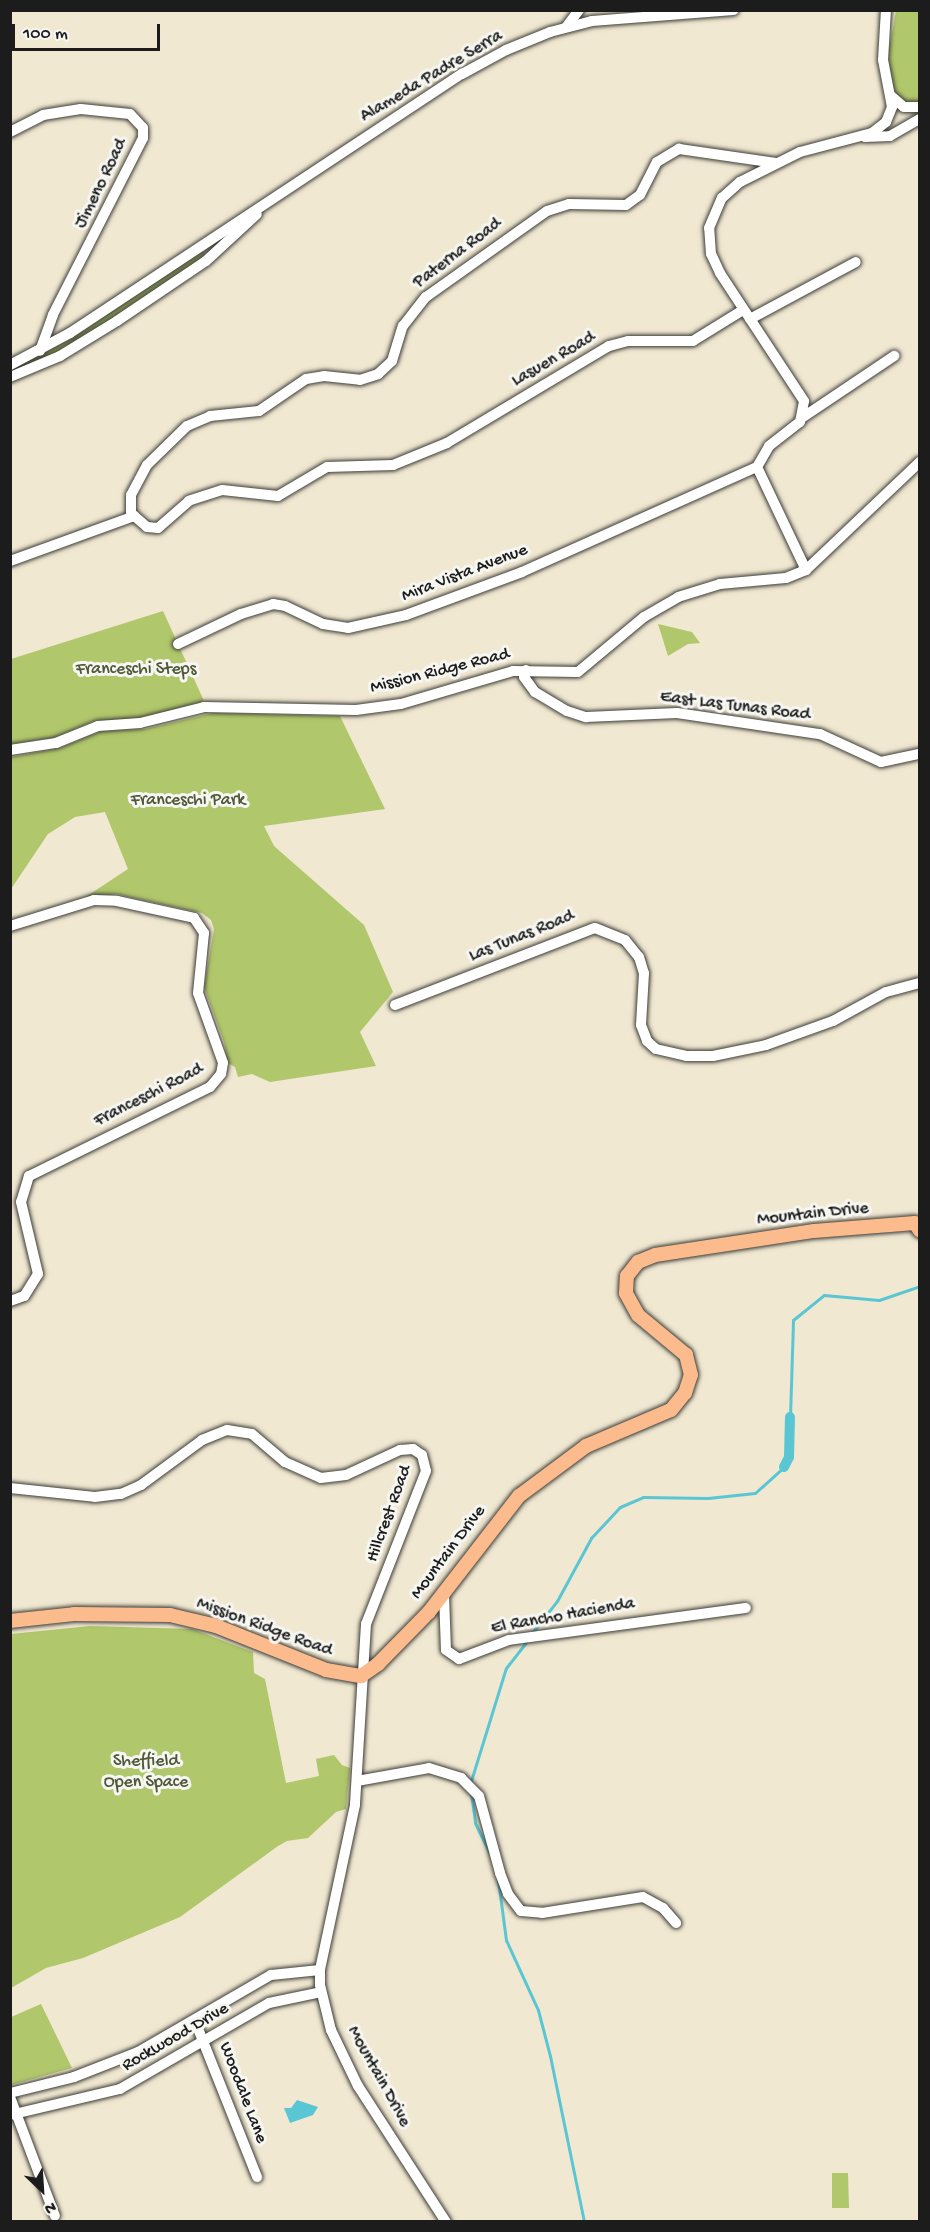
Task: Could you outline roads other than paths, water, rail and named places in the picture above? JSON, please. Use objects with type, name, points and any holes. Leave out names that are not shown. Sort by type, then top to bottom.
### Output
[{"type":"main road","name":"Mountain Drive","points":[[361,1676],[378,1664],[444,1594],[503,1512],[535,1482],[586,1446],[671,1410],[685,1394],[691,1375],[686,1355],[638,1315],[626,1293],[627,1276],[638,1262],[655,1255],[768,1236],[918,1225]]},
{"type":"main road","name":"Mission Ridge Road","points":[[10,1621],[74,1614],[178,1617],[216,1626],[321,1668],[361,1676]]},
{"type":"street","points":[[567,26],[579,10]]},
{"type":"street","name":"Alameda Padre Serra","points":[[10,365],[40,351],[473,67],[519,44],[567,26],[626,16],[734,10]]},
{"type":"street","points":[[862,136],[886,122],[891,112],[883,60],[886,10]]},
{"type":"street","points":[[890,95],[904,107],[920,107]]},
{"type":"street","name":"Jimeno Road","points":[[10,132],[44,115],[81,109],[130,114],[143,128],[143,138],[53,315],[40,351]]},
{"type":"street","points":[[803,417],[802,395],[746,315],[714,260],[709,228],[718,204],[732,188],[776,163],[812,148],[862,136],[890,136],[920,119]]},
{"type":"street","name":"Paterna Road","points":[[134,516],[130,507],[136,483],[160,449],[187,426],[210,416],[259,411],[306,379],[324,376],[360,380],[378,374],[392,361],[403,326],[426,297],[546,211],[569,204],[626,205],[640,195],[657,162],[679,149],[776,163]]},
{"type":"street","name":"Alameda Padre Serra","points":[[10,377],[75,348],[200,265],[270,201]]},
{"type":"street","points":[[746,315],[856,262]]},
{"type":"street","name":"Lasuen Road","points":[[134,516],[147,527],[158,528],[189,501],[213,493],[235,489],[278,496],[327,467],[377,467],[416,457],[609,346],[628,340],[693,341],[746,315]]},
{"type":"street","points":[[806,570],[757,467],[769,446],[803,417],[894,356]]},
{"type":"street","name":"Mission Ridge Road","points":[[10,750],[56,743],[98,726],[141,723],[204,707],[380,708],[496,674],[526,670],[578,672],[594,662],[644,617],[678,597],[720,584],[786,578],[806,570],[920,462]]},
{"type":"street","name":"Mira Vista Avenue","points":[[178,644],[265,605],[285,606],[323,624],[348,628],[406,615],[522,572],[757,467]]},
{"type":"street","points":[[10,561],[80,532],[134,516]]},
{"type":"street","name":"East Las Tunas Road","points":[[526,670],[524,676],[535,692],[567,711],[586,717],[677,713],[820,734],[881,762],[920,754]]},
{"type":"street","name":"Franceschi Road","points":[[10,926],[94,900],[117,901],[195,918],[204,930],[198,993],[223,1063],[221,1074],[210,1087],[29,1176],[21,1202],[38,1274],[24,1296],[10,1301]]},
{"type":"street","name":"Las Tunas Road","points":[[395,1005],[582,929],[595,928],[616,934],[639,957],[644,973],[641,1025],[647,1041],[656,1048],[686,1056],[713,1056],[766,1045],[833,1021],[886,992],[920,983]]},
{"type":"street","name":"Hillcrest Road","points":[[10,1488],[95,1497],[121,1494],[146,1482],[202,1440],[226,1430],[252,1434],[285,1462],[321,1478],[346,1475],[400,1450],[418,1451],[425,1460],[426,1471],[366,1624],[361,1676]]},
{"type":"street","name":"El Rancho Hacienda","points":[[444,1594],[446,1650],[459,1659],[509,1640],[746,1608]]},
{"type":"street","name":"Mountain Drive","points":[[361,1676],[357,1780],[351,1828],[320,1970],[321,1992],[331,2030],[358,2086],[446,2222]]},
{"type":"street","points":[[357,1780],[429,1768],[461,1778],[479,1796],[500,1873],[508,1894],[521,1911],[542,1913],[643,1897],[663,1908],[676,1923]]},
{"type":"street","name":"Rockwood Drive","points":[[10,2095],[112,2063],[195,2021],[271,1975],[320,1970]]},
{"type":"street","name":"Rockwood Drive","points":[[13,2114],[120,2089],[273,2001],[321,1992]]},
{"type":"street","name":"Woodale Lane","points":[[195,2021],[257,2178]]},
{"type":"street","points":[[10,2095],[13,2114],[55,2216]]},
{"type":"water","points":[[297,2100],[318,2107],[313,2115],[290,2123],[284,2108],[291,2108]]},
{"type":"waterway","points":[[790,1417],[793,1320],[824,1295],[879,1300],[920,1286]]},
{"type":"waterway","points":[[784,1467],[789,1457],[790,1417]]},
{"type":"waterway","points":[[532,1633],[557,1601],[591,1538],[620,1507],[643,1497],[708,1498],[755,1493],[784,1467]]},
{"type":"waterway","points":[[470,1784],[506,1668],[527,1641]]},
{"type":"waterway","points":[[471,1793],[475,1823],[490,1854]]},
{"type":"waterway","points":[[498,1880],[506,1940],[538,2010],[550,2056],[584,2222]]},
{"type":"park label","name":"Franceschi Steps","points":[[136,670]]},
{"type":"park label","name":"Franceschi Park","points":[[188,801]]},
{"type":"park label","name":"Sheffield Open Space","points":[[146,1773]]}]
